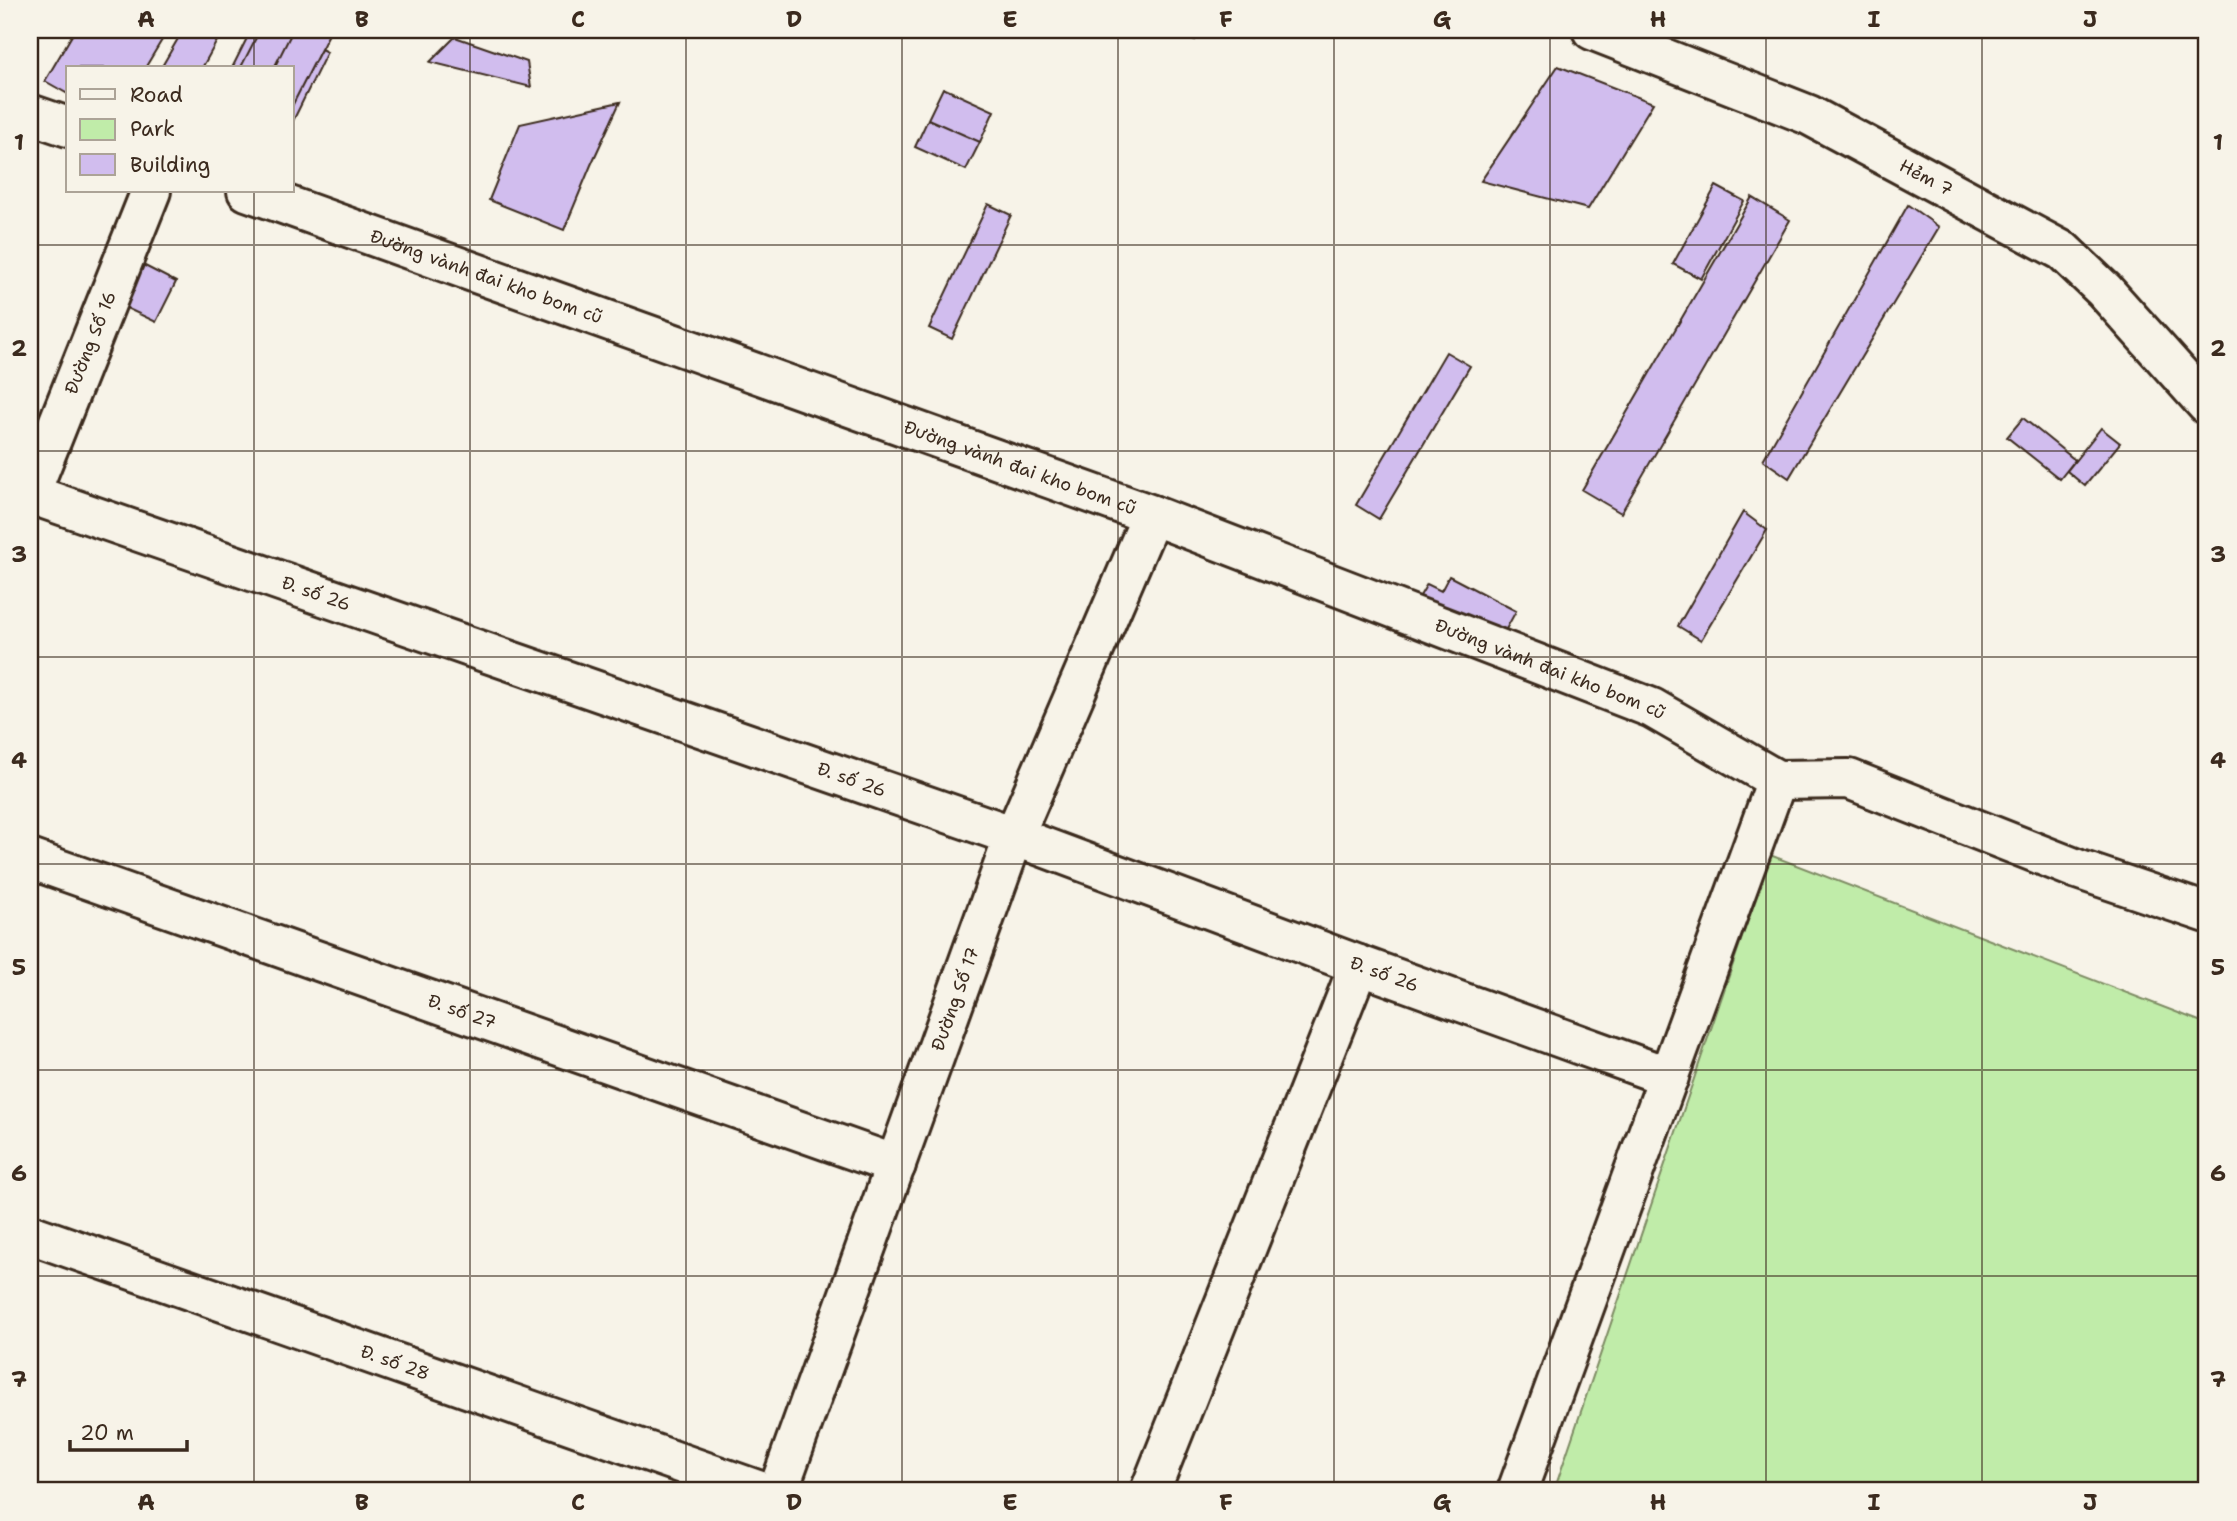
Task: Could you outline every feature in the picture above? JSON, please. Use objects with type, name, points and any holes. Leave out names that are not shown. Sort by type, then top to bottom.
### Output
[{"type":"street","name":"Hẻm 7","points":[[1592,30],[1809,115],[2063,251],[2104,290],[2207,405]]},
{"type":"street","points":[[30,114],[66,126]]},
{"type":"street","name":"Đường Số 16","points":[[30,494],[151,192]]},
{"type":"street","name":"Đường vành đai kho bom cũ","points":[[250,192],[1152,515],[1652,708],[1777,780]]},
{"type":"street","name":"Đ. số 26","points":[[30,494],[1014,836],[1669,1077]]},
{"type":"street","name":"Đường Số 17","points":[[778,1491],[1014,836],[1152,515]]},
{"type":"street","points":[[1517,1491],[1777,780],[1849,779],[2077,869],[2207,913]]},
{"type":"street","name":"Đ. số 27","points":[[30,859],[895,1165]]},
{"type":"street","points":[[1150,1491],[1359,965]]},
{"type":"street","name":"Đ. số 28","points":[[30,1234],[760,1491]]},
{"type":"green space","points":[[1770,855],[2207,1024],[2207,1491],[1554,1491]]},
{"type":"building","points":[[75,30],[168,30],[146,66],[66,66],[66,93],[45,81]]},
{"type":"building","points":[[183,30],[223,30],[203,66],[162,66]]},
{"type":"building","points":[[251,30],[260,30],[242,66],[233,66]]},
{"type":"building","points":[[260,30],[293,30],[275,66],[242,66]]},
{"type":"building","points":[[293,30],[331,30],[294,102],[294,66],[275,66]]},
{"type":"building","points":[[1169,30],[1199,30],[1195,40]]},
{"type":"building","points":[[455,37],[527,62],[531,87],[430,62]]},
{"type":"building","points":[[321,49],[327,52],[294,119],[294,102]]},
{"type":"building","points":[[1558,66],[1653,103],[1588,209],[1481,181]]},
{"type":"building","points":[[943,88],[994,111],[980,142],[928,119]]},
{"type":"building","points":[[620,102],[564,230],[489,200],[520,124]]},
{"type":"building","points":[[928,119],[980,142],[966,170],[915,147]]},
{"type":"building","points":[[1716,186],[1744,201],[1701,279],[1673,264]]},
{"type":"building","points":[[1752,197],[1790,220],[1621,513],[1582,490]]},
{"type":"building","points":[[988,204],[1011,215],[952,339],[929,328]]},
{"type":"building","points":[[1908,205],[1939,227],[1789,478],[1763,460]]},
{"type":"building","points":[[143,265],[176,282],[156,322],[122,306]]},
{"type":"building","points":[[1446,352],[1470,366],[1379,519],[1356,505]]},
{"type":"building","points":[[2023,418],[2075,460],[2060,479],[2007,437]]},
{"type":"building","points":[[2101,428],[2120,443],[2085,486],[2067,471]]},
{"type":"building","points":[[1743,512],[1767,530],[1701,640],[1678,626]]},
{"type":"building","points":[[1449,576],[1516,611],[1498,644],[1417,601],[1427,584],[1441,591]]}]
